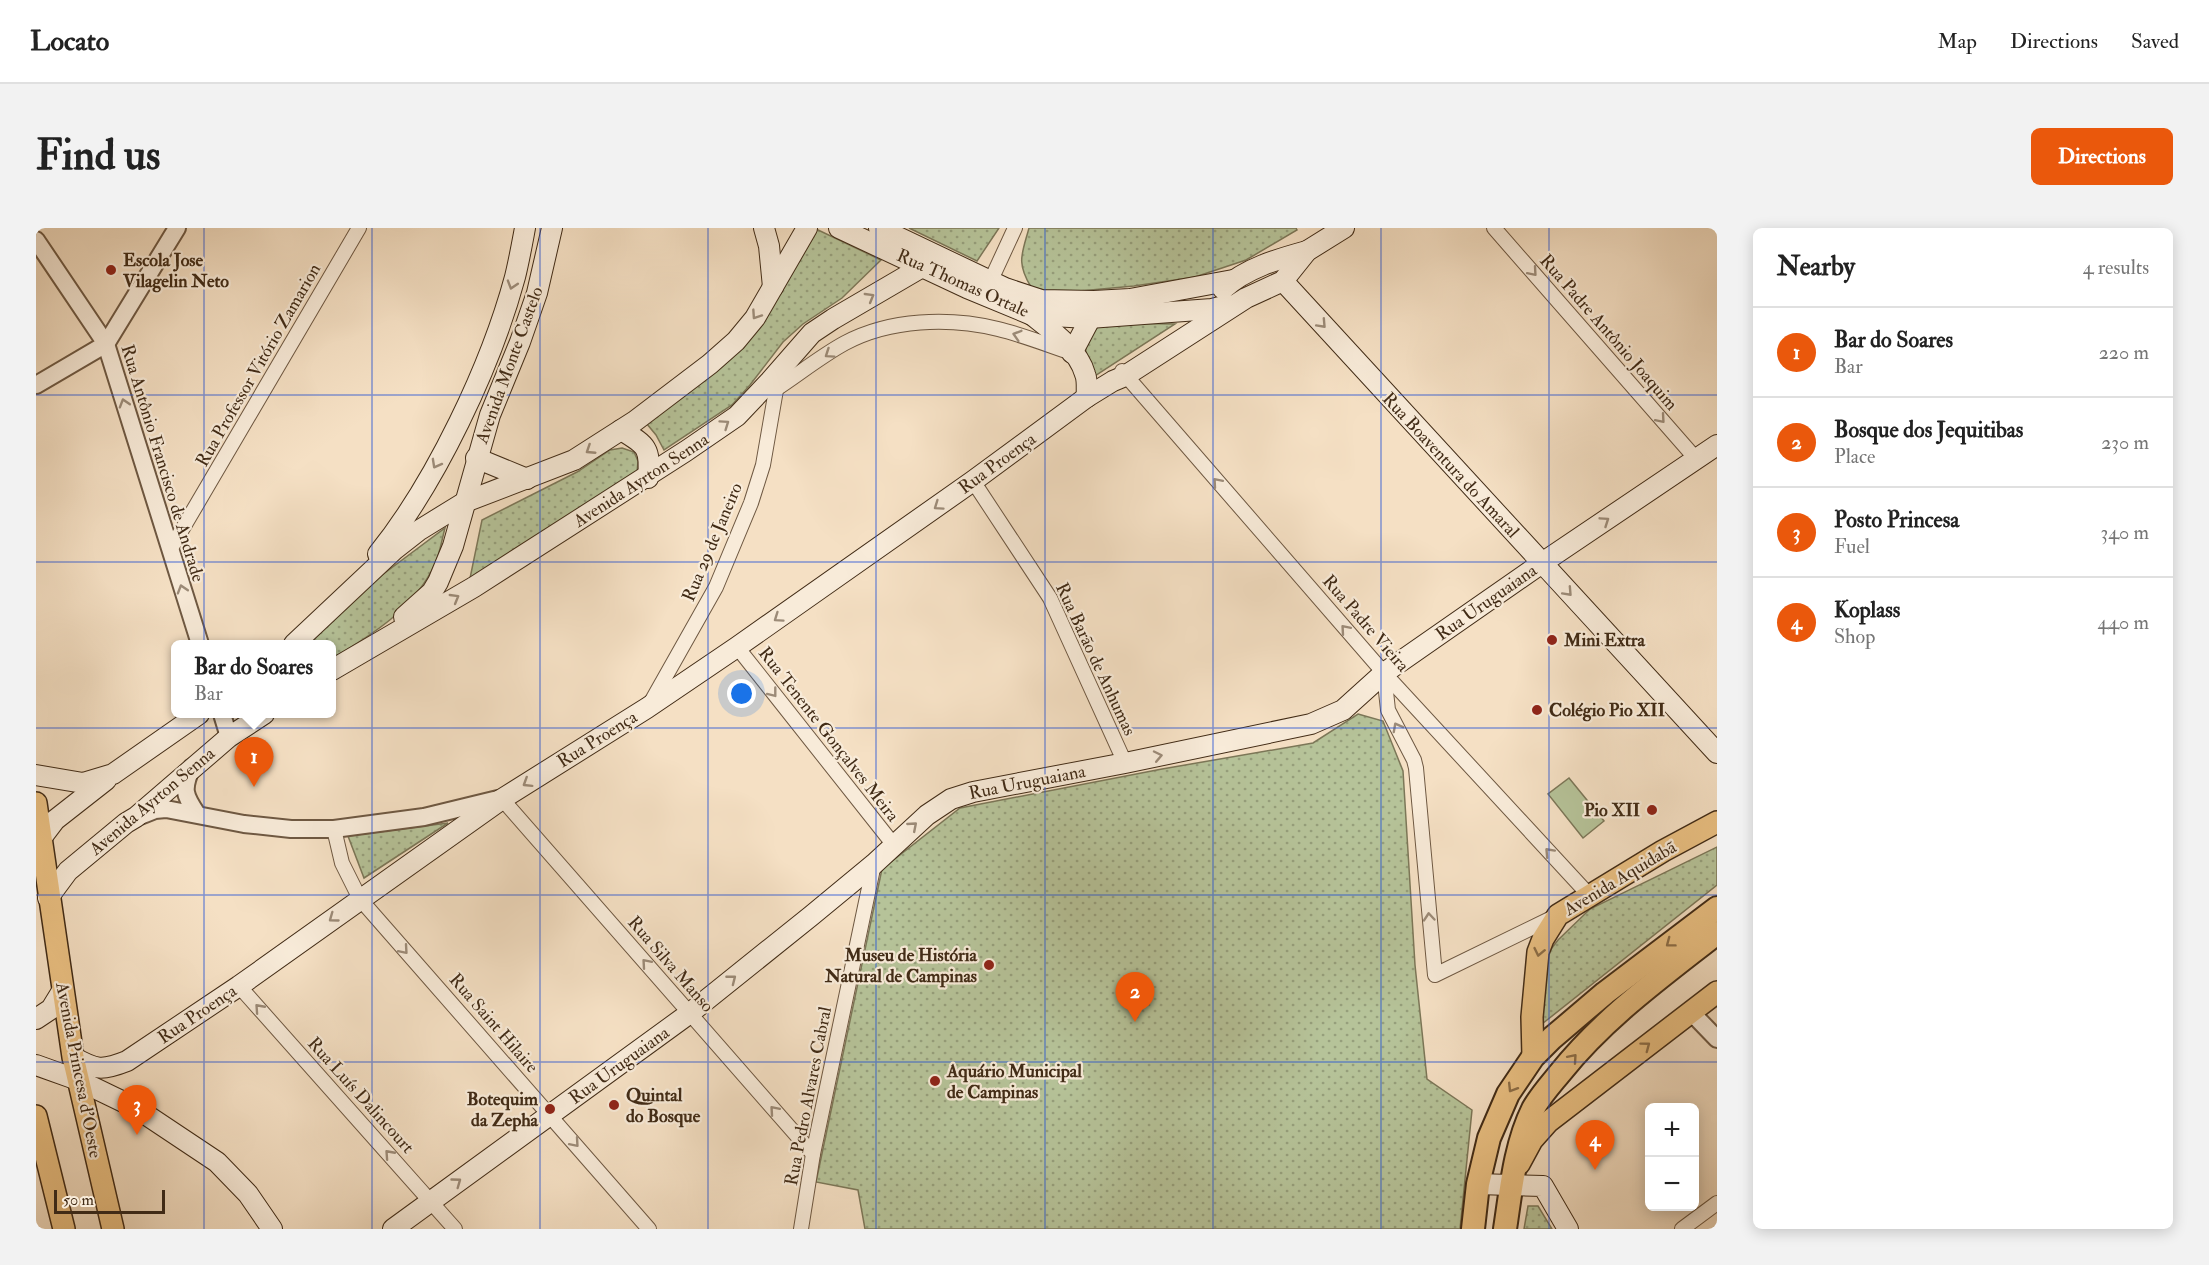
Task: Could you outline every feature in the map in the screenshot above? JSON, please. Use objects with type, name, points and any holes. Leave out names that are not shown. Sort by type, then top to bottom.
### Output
[{"type":"highway","points":[[1473,1229],[1478,1184],[1489,1138],[1508,1094],[1533,1057],[1605,993],[1717,908]]},
{"type":"highway","points":[[1505,1229],[1513,1178],[1524,1132],[1534,1108],[1564,1068],[1613,1015],[1717,933]]},
{"type":"main road","name":"Avenida Monte Castelo","points":[[343,597],[386,545],[421,492],[444,451],[471,393],[504,312],[515,276],[525,228]]},
{"type":"main road","name":"Avenida Monte Castelo","points":[[465,502],[490,414],[520,342],[537,293],[552,228]]},
{"type":"main road","points":[[764,228],[769,246],[773,287]]},
{"type":"main road","points":[[299,640],[343,597],[418,531],[465,502],[574,460],[621,430],[710,364],[755,318],[807,228]]},
{"type":"main road","name":"Rua Thomas Ortale","points":[[839,228],[967,288],[1032,315],[1091,317],[1198,310]]},
{"type":"main road","name":"Rua Thomas Ortale","points":[[879,228],[1021,295],[1041,300],[1130,299],[1233,280]]},
{"type":"main road","name":"Rua Proença","points":[[1120,376],[1233,280],[1277,259],[1307,251],[1344,228]]},
{"type":"main road","name":"Rua Proença","points":[[1198,310],[1229,305],[1283,281],[1307,251]]},
{"type":"main road","name":"Avenida Ayrton Senna","points":[[336,667],[474,587],[648,478],[737,416],[773,385],[812,333],[922,267]]},
{"type":"main road","name":"Rua Boaventura do Amaral","points":[[1283,281],[1717,753]]},
{"type":"main road","name":"Rua Proença","points":[[73,1057],[98,1068],[107,1068],[127,1061],[239,986],[502,799],[647,708],[736,647],[974,481],[1087,397],[1246,298]]},
{"type":"main road","points":[[1032,315],[1072,353],[1085,373],[1087,397]]},
{"type":"main road","points":[[1072,353],[1091,317]]},
{"type":"main road","points":[[621,430],[643,443],[648,450],[650,459],[648,478]]},
{"type":"main road","name":"Rua Uruguaiana","points":[[393,1229],[690,1013],[874,864],[927,815],[951,799],[973,792],[1311,724],[1343,710],[1384,673],[1717,445]]},
{"type":"main road","points":[[476,458],[527,479]]},
{"type":"main road","name":"Avenida Ayrton Senna","points":[[336,667],[412,611],[432,592],[453,546],[465,502]]},
{"type":"main road","name":"Avenida Ayrton Senna","points":[[36,775],[83,783],[112,774],[193,718]]},
{"type":"main road","name":"Avenida Ayrton Senna","points":[[48,898],[68,871],[136,817],[229,737],[258,718]]},
{"type":"main road","points":[[38,841],[55,820],[112,774]]},
{"type":"main road","name":"Avenida Princesa d'Oeste","points":[[36,803],[38,841],[73,1057],[112,1229]]},
{"type":"main road","name":"Avenida Aquidabã","points":[[1533,1057],[1532,1017],[1538,952],[1558,915],[1588,895],[1717,822]]},
{"type":"main road","points":[[36,1019],[51,1009],[62,991]]},
{"type":"main road","points":[[1513,1178],[1532,1140],[1548,1122],[1717,992]]},
{"type":"main road","points":[[124,1102],[121,1073],[127,1061]]},
{"type":"main road","points":[[36,1065],[78,1080],[124,1102],[217,1162],[248,1194],[272,1229]]},
{"type":"main road","points":[[36,1116],[64,1229]]},
{"type":"main road","points":[[1478,1184],[1513,1178],[1543,1186],[1568,1229]]},
{"type":"street","points":[[36,386],[106,344],[177,228]]},
{"type":"street","name":"Rua Professor Vitório Zamarion","points":[[170,550],[359,228]]},
{"type":"street","points":[[967,288],[991,280],[1015,228]]},
{"type":"street","name":"Rua Padre Antônio Joaquim","points":[[1494,228],[1697,460]]},
{"type":"street","name":"Rua Antônio Francisco de Andrade","points":[[36,240],[106,344],[198,640]]},
{"type":"street","points":[[773,385],[846,343],[880,329],[909,323],[952,323],[997,329],[1072,353]]},
{"type":"street","name":"Rua Padre Vieira","points":[[1120,376],[1384,673],[1588,895]]},
{"type":"street","name":"Rua 29 de Janeiro","points":[[647,708],[716,587],[751,503],[763,465],[773,385]]},
{"type":"street","name":"Rua Barão de Anhumas","points":[[974,481],[1050,598],[1125,763]]},
{"type":"street","name":"Rua Tenente Gonçalves Meira","points":[[736,647],[893,844]]},
{"type":"street","points":[[1384,673],[1388,710],[1416,768],[1435,975],[1558,915]]},
{"type":"street","points":[[223,718],[229,737]]},
{"type":"street","points":[[192,767],[185,789],[186,799],[197,814]]},
{"type":"street","points":[[136,817],[155,810],[166,809],[244,824],[291,829],[334,829],[424,817],[502,799]]},
{"type":"street","name":"Rua Silva Manso","points":[[502,799],[813,1154]]},
{"type":"street","name":"Rua Saint Hilaire","points":[[334,829],[342,862],[360,899],[649,1229]]},
{"type":"street","name":"Rua Pedro Alvares Cabral","points":[[801,1229],[813,1154],[874,864]]},
{"type":"street","name":"Rua Luís Dalincourt","points":[[239,986],[455,1229]]},
{"type":"street","points":[[1691,1012],[1717,1039]]},
{"type":"street","points":[[1682,1229],[1717,1203]]},
{"type":"green space","points":[[814,228],[881,260],[842,298],[803,324],[783,342],[732,405],[664,450],[647,424],[718,368]]},
{"type":"green space","points":[[909,228],[999,228],[977,261]]},
{"type":"green space","points":[[1029,228],[1296,228],[1297,230],[1246,260],[1195,277],[1134,286],[1058,293],[1031,287],[1026,278],[1022,258]]},
{"type":"green space","points":[[1110,323],[1175,324],[1095,376],[1086,354],[1085,338],[1096,326]]},
{"type":"green space","points":[[622,448],[634,452],[638,461],[637,472],[469,583],[482,520],[577,472],[610,450]]},
{"type":"green space","points":[[445,528],[437,560],[426,580],[416,594],[391,619],[336,656],[336,640],[309,640],[374,581]]},
{"type":"green space","points":[[1358,714],[1383,721],[1403,771],[1415,965],[1427,1079],[1472,1110],[1460,1229],[865,1229],[858,1190],[816,1182],[882,869],[960,808],[1313,743]]},
{"type":"green space","points":[[1569,778],[1604,821],[1583,838],[1548,794]]},
{"type":"green space","points":[[448,823],[364,878],[348,836]]},
{"type":"green space","points":[[1717,847],[1717,885],[1542,1024],[1545,957],[1558,940],[1590,909]]},
{"type":"green space","points":[[1528,1206],[1538,1206],[1552,1229],[1524,1229]]},
{"type":"place","name":"Escola Jose Vilagelin Neto","points":[[111,270]]},
{"type":"place","name":"Mini Extra","points":[[1552,640]]},
{"type":"place","name":"Colégio Pio XII","points":[[1537,710]]},
{"type":"place","name":"Bar do Soares","points":[[254,787]]},
{"type":"place","name":"Pio XII","points":[[1652,810]]},
{"type":"place","name":"Museu de História Natural de Campinas","points":[[989,965]]},
{"type":"place","name":"Bosque dos Jequitibas","points":[[1135,1022]]},
{"type":"place","name":"Aquário Municipal de Campinas","points":[[935,1081]]},
{"type":"place","name":"Quintal do Bosque","points":[[614,1105]]},
{"type":"place","name":"Botequim da Zepha","points":[[550,1109]]},
{"type":"place","name":"Posto Princesa","points":[[137,1135]]},
{"type":"place","name":"Koplass","points":[[1595,1170]]}]
